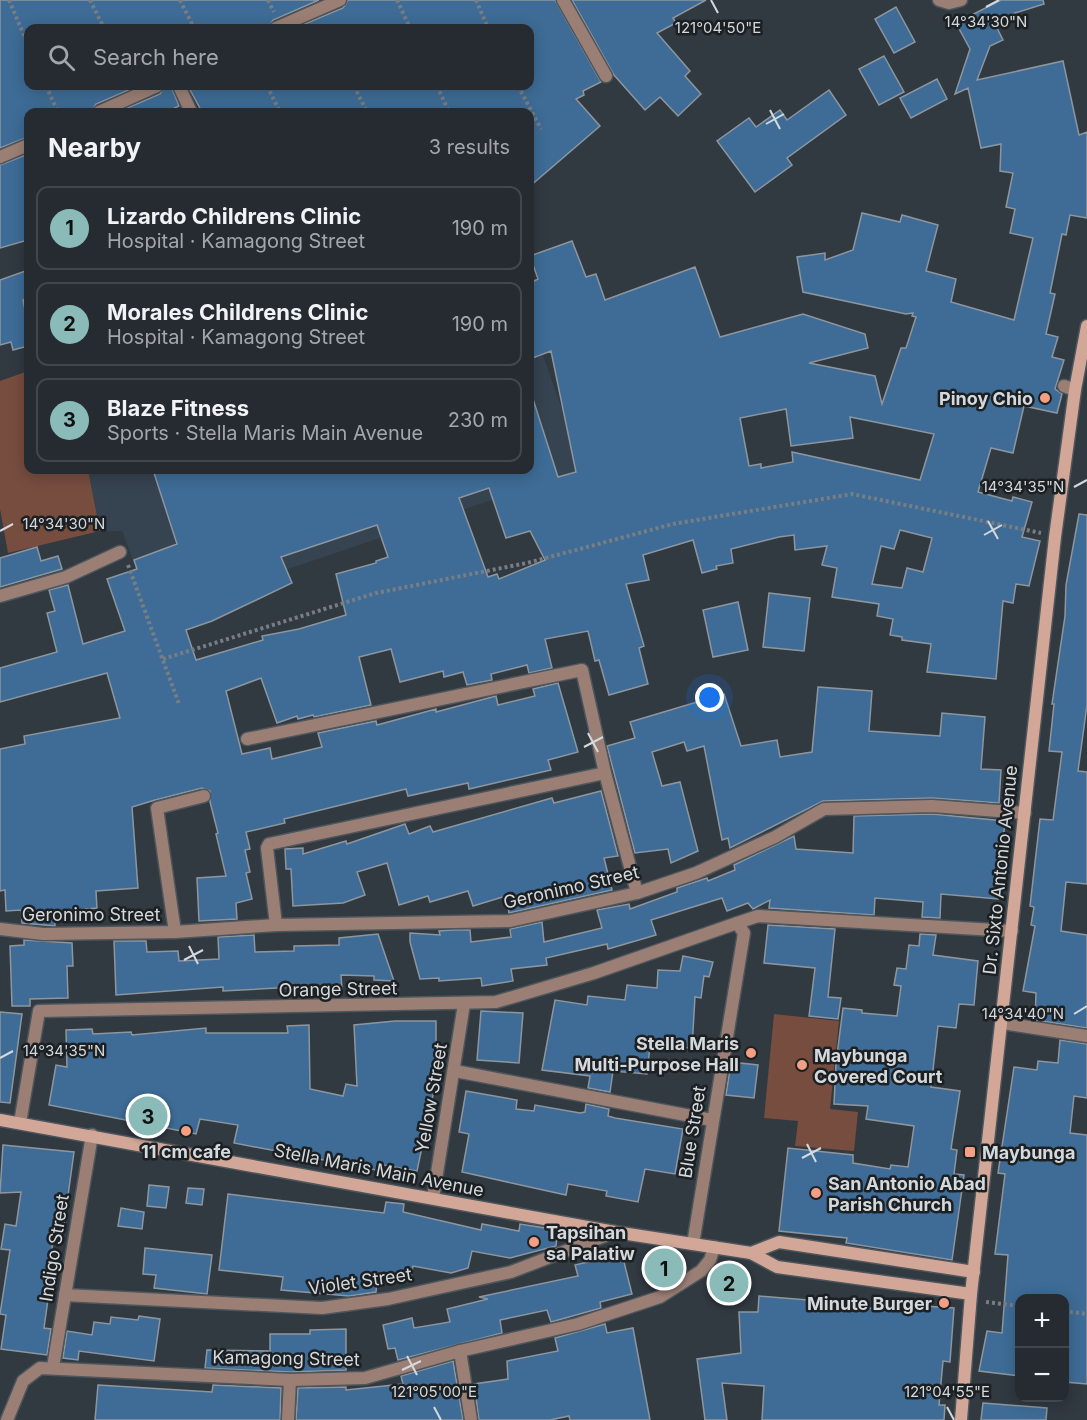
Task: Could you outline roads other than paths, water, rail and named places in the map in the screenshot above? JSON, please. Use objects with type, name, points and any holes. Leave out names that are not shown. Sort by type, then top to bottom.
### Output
[{"type":"main road","name":"Dr. Sixto Antonio Avenue","points":[[961,1420],[971,1297],[1055,537],[1069,388],[1087,326]]},
{"type":"main road","name":"Stella Maris Main Avenue","points":[[0,1120],[615,1232],[752,1253],[777,1267],[971,1297]]},
{"type":"main road","points":[[752,1253],[779,1242],[974,1272]]},
{"type":"street","points":[[285,24],[340,0]]},
{"type":"street","points":[[563,0],[606,76]]},
{"type":"street","points":[[939,0],[952,3],[961,0]]},
{"type":"street","points":[[108,108],[148,90]]},
{"type":"street","points":[[180,90],[189,108]]},
{"type":"street","points":[[0,157],[24,147]]},
{"type":"street","points":[[0,596],[66,577],[120,552]]},
{"type":"street","points":[[247,739],[582,670],[605,773],[637,893]]},
{"type":"street","points":[[276,925],[267,848],[269,844],[605,773]]},
{"type":"street","points":[[175,932],[157,808],[204,796]]},
{"type":"street","name":"Geronimo Street","points":[[0,929],[43,934],[175,932],[276,925],[510,921],[637,893],[696,873],[776,837],[824,809],[932,806],[1025,813]]},
{"type":"street","name":"Orange Street","points":[[20,1123],[39,1011],[496,1002],[594,973],[758,916],[1012,931]]},
{"type":"street","name":"Blue Street","points":[[693,1244],[744,933],[737,923]]},
{"type":"street","name":"Yellow Street","points":[[433,1198],[464,1004]]},
{"type":"street","points":[[1002,1023],[1087,1036]]},
{"type":"street","points":[[455,1071],[712,1120]]},
{"type":"street","name":"Indigo Street","points":[[53,1367],[92,1135]]},
{"type":"street","name":"Violet Street","points":[[65,1295],[322,1308],[388,1299],[511,1272],[615,1232]]},
{"type":"street","name":"Kamagong Street","points":[[7,1420],[23,1381],[40,1368],[290,1380],[365,1378],[460,1351],[578,1324],[660,1297],[701,1270],[710,1260],[714,1247]]},
{"type":"street","points":[[460,1351],[471,1420]]},
{"type":"street","points":[[288,1420],[290,1380]]},
{"type":"place","name":"Pinoy Chio","points":[[1045,398]]},
{"type":"place","name":"Stella Maris Multi-Purpose Hall","points":[[751,1053]]},
{"type":"place","name":"Maybunga Covered Court","points":[[802,1065]]},
{"type":"place","name":"Blaze Fitness","points":[[148,1116]]},
{"type":"place","name":"11 cm cafe","points":[[186,1131]]},
{"type":"place","name":"Maybunga","points":[[970,1152]]},
{"type":"place","name":"San Antonio Abad Parish Church","points":[[816,1193]]},
{"type":"place","name":"Tapsihan sa Palatiw","points":[[534,1242]]},
{"type":"place","name":"Lizardo Childrens Clinic","points":[[664,1268]]},
{"type":"place","name":"Morales Childrens Clinic","points":[[729,1283]]},
{"type":"place","name":"Minute Burger","points":[[944,1303]]}]
